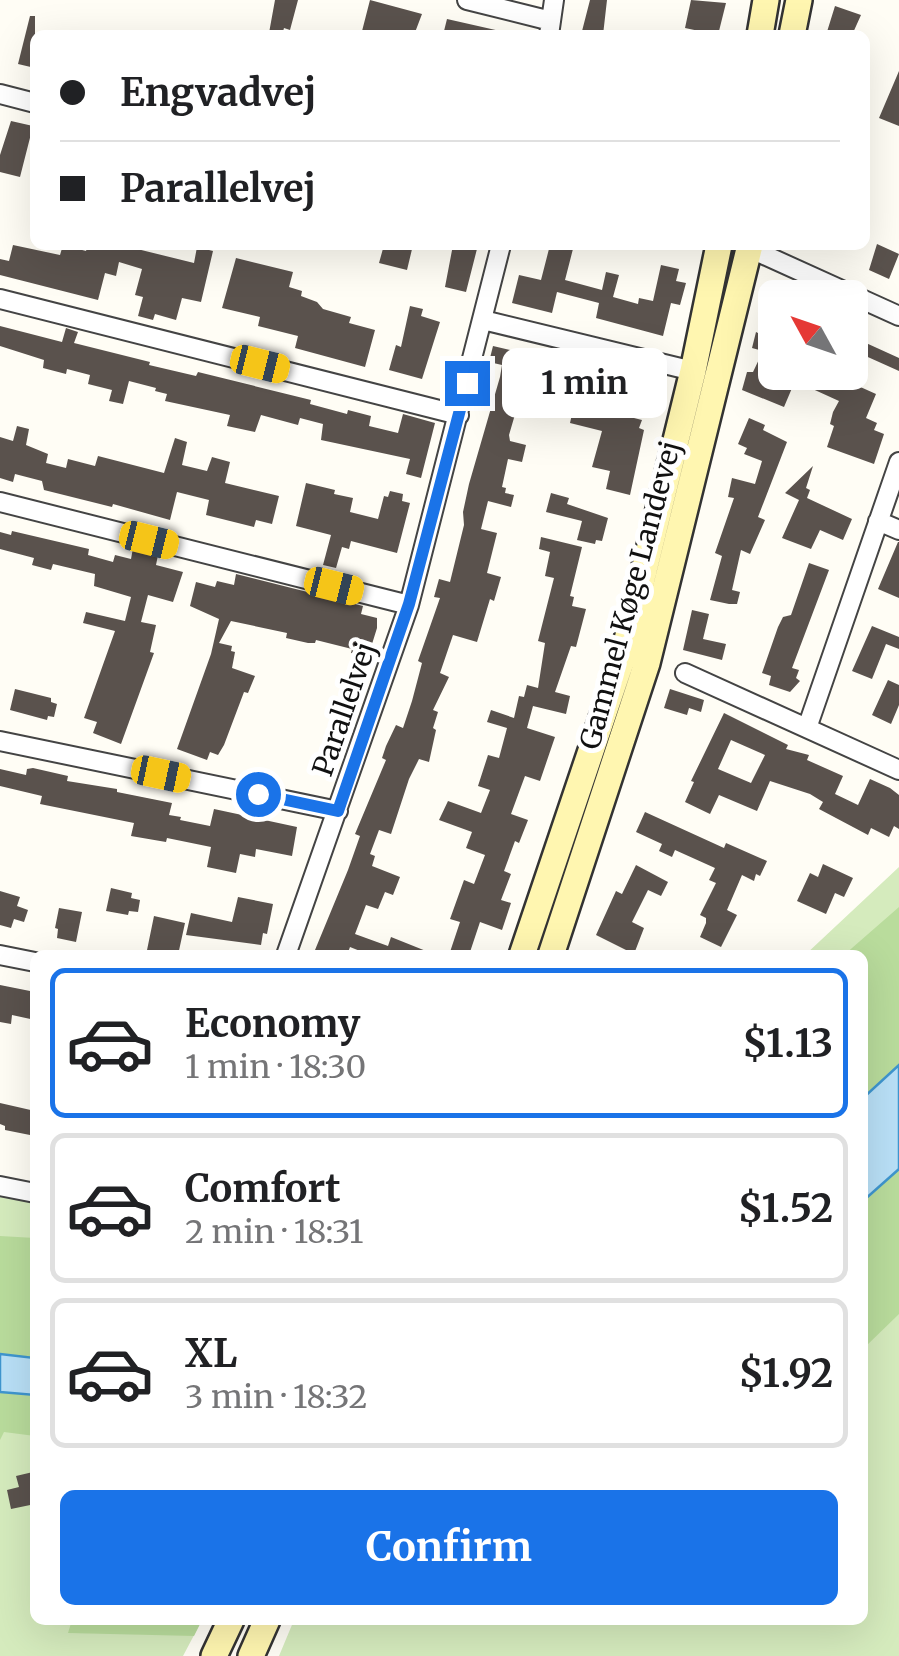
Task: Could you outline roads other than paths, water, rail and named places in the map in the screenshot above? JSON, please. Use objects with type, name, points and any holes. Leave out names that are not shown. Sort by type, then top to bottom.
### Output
[{"type":"main road","points":[[761,30],[766,0]]},
{"type":"main road","points":[[793,30],[798,0]]},
{"type":"main road","name":"Gammel Køge Landevej","points":[[524,950],[622,656],[693,372],[718,250]]},
{"type":"main road","name":"Gammel Køge Landevej","points":[[553,950],[647,663],[748,250]]},
{"type":"main road","points":[[214,1656],[230,1625]]},
{"type":"main road","points":[[251,1656],[265,1625]]},
{"type":"street","points":[[468,0],[550,28],[554,0]]},
{"type":"street","points":[[0,94],[30,101]]},
{"type":"street","name":"Parallelvej","points":[[288,950],[409,604],[500,250]]},
{"type":"street","points":[[756,250],[899,316]]},
{"type":"street","points":[[0,299],[459,415]]},
{"type":"street","points":[[483,320],[693,372]]},
{"type":"street","points":[[807,728],[899,462]]},
{"type":"street","points":[[0,502],[409,604]]},
{"type":"street","points":[[878,521],[899,530]]},
{"type":"street","points":[[685,674],[899,770]]},
{"type":"street","points":[[0,740],[338,811]]},
{"type":"street","points":[[0,955],[30,961]]},
{"type":"street","points":[[0,1186],[30,1192]]},
{"type":"water","points":[[899,1065],[899,1169],[868,1197],[868,1093]]},
{"type":"water","points":[[0,1354],[30,1357],[30,1395],[0,1392]]}]
